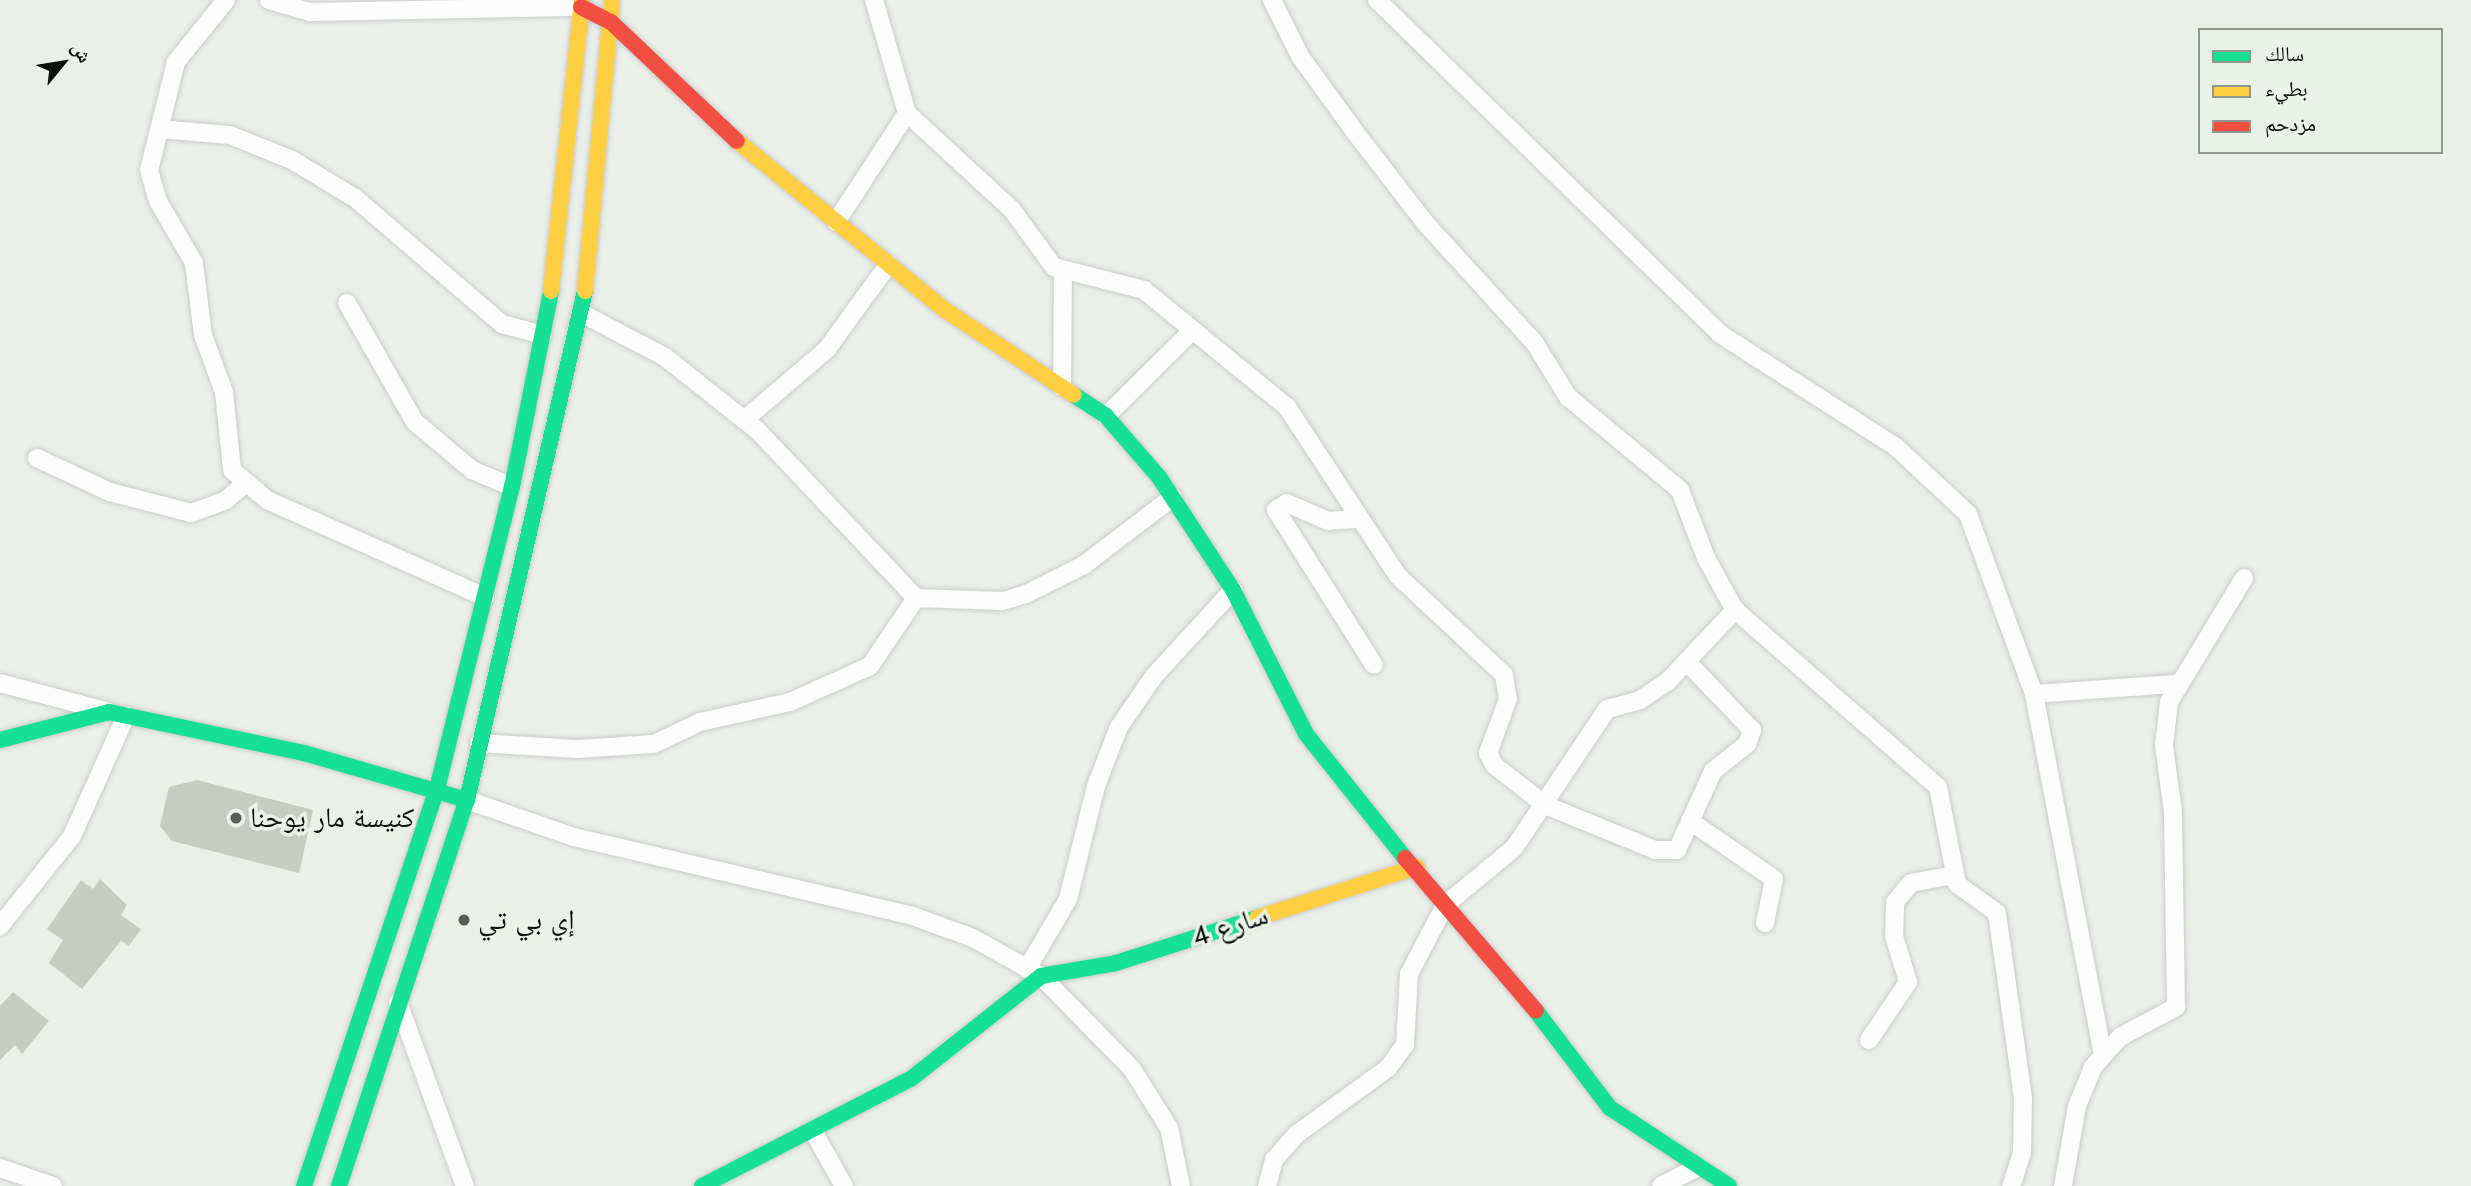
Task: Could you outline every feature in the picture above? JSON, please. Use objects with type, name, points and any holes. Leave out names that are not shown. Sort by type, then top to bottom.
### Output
[{"type":"main road","points":[[340,1186],[398,1001],[467,800],[583,314],[612,0]]},
{"type":"main road","points":[[304,1186],[437,789],[512,487],[559,251],[582,4],[611,22],[754,157],[888,265],[1106,416],[1173,497],[1233,590],[1326,765],[1504,969],[1583,1079],[1640,1132],[1694,1169],[1729,1186]]},
{"type":"main road","points":[[0,740],[118,714],[437,789],[467,800]]},
{"type":"main road","name":"سارع 4","points":[[1034,972],[1116,962],[1417,867]]},
{"type":"main road","points":[[702,1186],[912,1078],[1034,972]]},
{"type":"street","points":[[226,0],[176,62],[159,129],[150,182],[194,263],[206,350],[224,392],[228,459],[243,485],[485,597]]},
{"type":"street","points":[[269,0],[310,12],[582,4]]},
{"type":"street","points":[[874,0],[907,113],[1012,210],[1063,274],[1062,387]]},
{"type":"street","points":[[1272,0],[1300,56],[1348,122],[1427,225],[1534,342],[1568,397],[1680,490],[1706,558],[1735,610],[1817,688],[1926,772],[1946,806],[1954,875],[1963,892],[1997,913],[2023,1099],[2022,1153],[2011,1186]]},
{"type":"street","points":[[1377,0],[1720,334],[1896,447],[1968,514],[2034,694],[2102,1052],[2077,1106],[2063,1186]]},
{"type":"street","points":[[836,222],[907,113]]},
{"type":"street","points":[[159,129],[230,135],[292,160],[355,198],[502,324],[544,335]]},
{"type":"street","points":[[744,419],[827,349],[888,265]]},
{"type":"street","points":[[1063,274],[1144,290],[1191,332],[1281,401],[1355,519],[1398,576],[1504,675],[1508,699],[1488,757],[1545,805],[1665,851],[1681,847],[1713,771],[1747,744],[1752,730],[1688,663]]},
{"type":"street","points":[[347,303],[415,422],[472,470],[512,487]]},
{"type":"street","points":[[583,314],[666,357],[744,419],[826,496],[916,598],[1003,601],[1026,594],[1084,565],[1173,497]]},
{"type":"street","points":[[1106,416],[1191,332]]},
{"type":"street","points":[[37,458],[110,492],[191,513],[226,500],[243,485]]},
{"type":"street","points":[[1355,519],[1328,521],[1287,503],[1276,510],[1374,665]]},
{"type":"street","points":[[2102,1052],[2170,1015],[2179,991],[2164,745],[2175,684],[2244,578]]},
{"type":"street","points":[[1034,972],[1068,899],[1096,786],[1119,727],[1154,676],[1233,590]]},
{"type":"street","points":[[480,743],[578,749],[654,744],[700,722],[790,702],[870,666],[916,598]]},
{"type":"street","points":[[1267,1186],[1274,1160],[1297,1134],[1388,1068],[1405,1045],[1409,974],[1446,905],[1514,848],[1607,709],[1651,694],[1688,663],[1735,610]]},
{"type":"street","points":[[0,683],[118,714],[72,836],[0,926]]},
{"type":"street","points":[[2034,694],[2175,684]]},
{"type":"street","points":[[467,800],[573,837],[921,918],[1034,972],[1144,1084],[1169,1128],[1181,1186]]},
{"type":"street","points":[[1690,821],[1773,879],[1765,923]]},
{"type":"street","points":[[1869,1040],[1908,982],[1894,936],[1895,902],[1911,883],[1954,875]]},
{"type":"street","points":[[398,1001],[465,1186]]},
{"type":"street","points":[[813,1131],[844,1186]]},
{"type":"street","points":[[0,1168],[53,1186]]},
{"type":"street","points":[[1661,1186],[1694,1169]]},
{"type":"building","name":"كنيسة مار يوحنا","points":[[197,780],[313,810],[299,873],[172,841],[160,826],[169,787]]},
{"type":"building","points":[[100,879],[127,905],[121,915],[141,929],[129,946],[121,941],[82,989],[49,963],[63,940],[47,929],[81,880],[93,889]]},
{"type":"building","points":[[13,992],[49,1021],[22,1054],[15,1045],[0,1060],[0,1006]]},
{"type":"traffic: fast","points":[[304,1186],[437,789],[512,487],[551,291]]},
{"type":"traffic: fast","points":[[339,1186],[467,800],[585,291]]},
{"type":"traffic: fast","points":[[1074,395],[1106,416],[1159,477],[1233,590],[1306,734],[1405,858]]},
{"type":"traffic: fast","points":[[0,740],[109,712],[304,753],[467,800]]},
{"type":"traffic: fast","points":[[702,1186],[912,1078],[1041,976],[1116,963],[1257,918]]},
{"type":"traffic: fast","points":[[1536,1011],[1610,1108],[1729,1186]]},
{"type":"traffic: slow","points":[[551,291],[582,0]]},
{"type":"traffic: slow","points":[[585,291],[612,0]]},
{"type":"traffic: slow","points":[[737,141],[945,310],[1074,395]]},
{"type":"traffic: slow","points":[[1257,918],[1417,867]]},
{"type":"traffic: jam","points":[[581,7],[611,22],[737,141]]},
{"type":"traffic: jam","points":[[1405,858],[1536,1011]]},
{"type":"place","name":"كنيسة مار يوحنا","points":[[236,818]]},
{"type":"place","name":"إي بي تي","points":[[464,920]]}]
